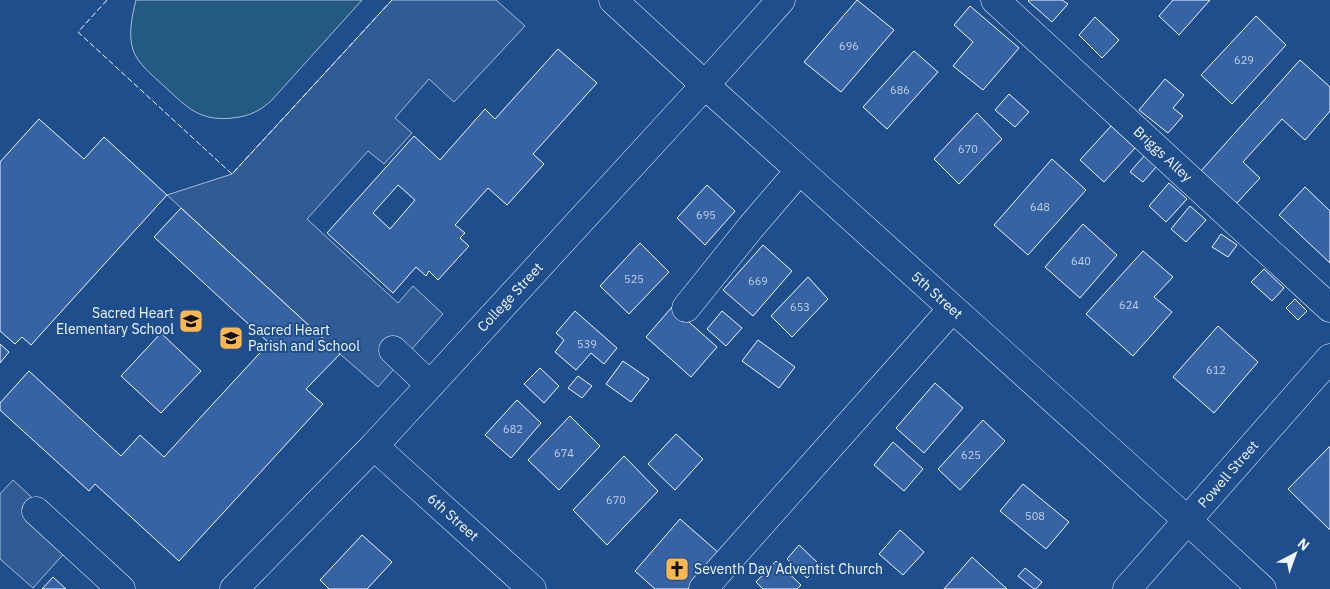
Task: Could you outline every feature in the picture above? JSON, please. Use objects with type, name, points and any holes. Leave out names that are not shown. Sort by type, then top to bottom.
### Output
[{"type":"street","name":"5th Street","points":[[613,0],[705,86],[1262,589]]},
{"type":"street","name":"College Street","points":[[234,589],[374,446],[705,86],[781,0]]},
{"type":"street","name":"Briggs Alley","points":[[996,0],[1330,308]]},
{"type":"street","points":[[686,308],[800,171]]},
{"type":"street","points":[[702,589],[952,308]]},
{"type":"street","points":[[393,350],[430,385]]},
{"type":"street","name":"Powell Street","points":[[1126,589],[1330,358]]},
{"type":"street","name":"6th Street","points":[[374,446],[532,589]]},
{"type":"street","points":[[36,511],[121,589]]},
{"type":"shaded area","points":[[136,0],[362,0],[271,101],[250,114],[236,118],[221,119],[208,117],[192,110],[181,102],[138,60],[133,50],[131,38]]},
{"type":"shaded area","points":[[392,0],[496,0],[525,26],[454,102],[429,79],[395,118],[412,133],[384,164],[368,151],[307,219],[398,303],[413,286],[443,314],[378,387],[167,195],[232,174]]},
{"type":"shaded area","points":[[13,480],[77,539],[33,588],[0,559],[0,494]]},
{"type":"building","points":[[857,0],[894,30],[841,92],[804,62]]},
{"type":"building","points":[[1029,0],[1062,0],[1068,4],[1052,22]]},
{"type":"building","points":[[1173,0],[1210,0],[1179,35],[1159,16]]},
{"type":"building","points":[[970,6],[1019,48],[983,90],[953,66],[973,42],[954,25]]},
{"type":"building","points":[[1256,16],[1286,45],[1232,104],[1201,75]]},
{"type":"building","points":[[1095,17],[1119,40],[1102,58],[1079,35]]},
{"type":"building","points":[[558,49],[597,83],[533,154],[544,164],[507,205],[488,188],[455,225],[465,233],[460,238],[469,246],[438,280],[429,271],[426,276],[416,267],[393,293],[327,233],[414,136],[440,160],[485,109],[495,119]],"holes":[[[398,185],[415,200],[390,229],[373,213]]]},
{"type":"building","points":[[914,51],[938,72],[887,129],[863,107]]},
{"type":"building","points":[[1300,60],[1330,87],[1330,111],[1305,140],[1282,119],[1243,162],[1260,178],[1236,204],[1200,172]]},
{"type":"building","points":[[1165,79],[1184,95],[1173,108],[1183,116],[1168,133],[1139,110]]},
{"type":"building","points":[[1009,94],[1029,112],[1015,127],[995,110]]},
{"type":"building","points":[[977,113],[1002,139],[959,184],[934,159]]},
{"type":"building","points":[[39,119],[84,159],[104,137],[167,195],[31,345],[22,337],[15,344],[0,331],[0,162]]},
{"type":"building","points":[[1111,126],[1135,148],[1104,182],[1080,160]]},
{"type":"building","points":[[1144,156],[1157,166],[1143,182],[1130,172]]},
{"type":"building","points":[[1052,159],[1086,190],[1028,255],[994,225]]},
{"type":"building","points":[[1169,183],[1187,199],[1166,222],[1149,206]]},
{"type":"building","points":[[707,185],[735,211],[705,245],[677,218]]},
{"type":"building","points":[[1305,187],[1330,211],[1330,263],[1279,215]]},
{"type":"building","points":[[1190,206],[1206,220],[1186,242],[1171,229]]},
{"type":"building","points":[[181,208],[340,354],[306,389],[323,404],[179,561],[95,484],[89,491],[0,410],[0,403],[29,371],[121,456],[140,435],[164,457],[269,343],[154,237]]},
{"type":"building","points":[[1083,224],[1117,255],[1080,298],[1045,267]]},
{"type":"building","points":[[1221,234],[1237,245],[1228,257],[1212,247]]},
{"type":"building","points":[[640,243],[669,272],[629,314],[600,286]]},
{"type":"building","points":[[763,245],[792,271],[753,316],[723,290]]},
{"type":"building","points":[[1143,251],[1173,277],[1154,297],[1172,312],[1133,356],[1086,314]]},
{"type":"building","points":[[1264,269],[1284,288],[1272,301],[1251,282]]},
{"type":"building","points":[[808,277],[828,299],[792,337],[771,316]]},
{"type":"building","points":[[1295,299],[1307,311],[1298,320],[1286,308]]},
{"type":"building","points":[[672,307],[717,347],[691,377],[646,337]]},
{"type":"building","points":[[575,311],[617,348],[604,364],[591,353],[576,370],[555,352],[564,340],[556,333]]},
{"type":"building","points":[[722,311],[742,328],[726,346],[707,329]]},
{"type":"building","points":[[1218,326],[1258,362],[1214,413],[1173,377]]},
{"type":"building","points":[[161,333],[201,371],[161,413],[121,376]]},
{"type":"building","points":[[758,340],[795,367],[779,388],[742,361]]},
{"type":"building","points":[[0,344],[9,352],[0,363]]},
{"type":"building","points":[[623,361],[649,379],[631,402],[606,384]]},
{"type":"building","points":[[540,368],[559,386],[544,403],[524,384]]},
{"type":"building","points":[[578,376],[592,386],[582,398],[568,388]]},
{"type":"building","points":[[935,383],[963,408],[924,453],[896,428]]},
{"type":"building","points":[[517,400],[541,423],[511,458],[485,435]]},
{"type":"building","points":[[570,416],[600,446],[559,490],[528,460]]},
{"type":"building","points":[[983,420],[1005,441],[960,490],[938,469]]},
{"type":"building","points":[[676,434],[703,459],[675,490],[648,464]]},
{"type":"building","points":[[893,442],[923,469],[904,491],[874,465]]},
{"type":"building","points":[[1330,446],[1330,530],[1288,489]]},
{"type":"building","points":[[624,456],[658,491],[607,545],[573,510]]},
{"type":"building","points":[[1023,484],[1069,522],[1046,549],[1000,511]]},
{"type":"building","points":[[680,519],[720,554],[688,589],[655,589],[635,571]]},
{"type":"building","points":[[900,530],[924,552],[903,575],[879,554]]},
{"type":"building","points":[[362,535],[392,562],[367,589],[329,589],[320,580]]},
{"type":"building","points":[[799,545],[819,564],[807,578],[787,559]]},
{"type":"building","points":[[972,557],[1007,589],[944,589]]},
{"type":"building","points":[[776,561],[801,585],[797,589],[763,589],[756,582]]},
{"type":"building","points":[[1025,568],[1042,582],[1036,589],[1018,576]]},
{"type":"building","points":[[53,577],[66,589],[42,589]]},
{"type":"fence","points":[[107,0],[78,32],[232,174],[392,0]]},
{"type":"place","name":"Sacred Heart Elementary School","points":[[191,321]]},
{"type":"place","name":"Sacred Heart Parish and School","points":[[231,338]]},
{"type":"place","name":"Seventh Day Adventist Church","points":[[677,569]]}]
